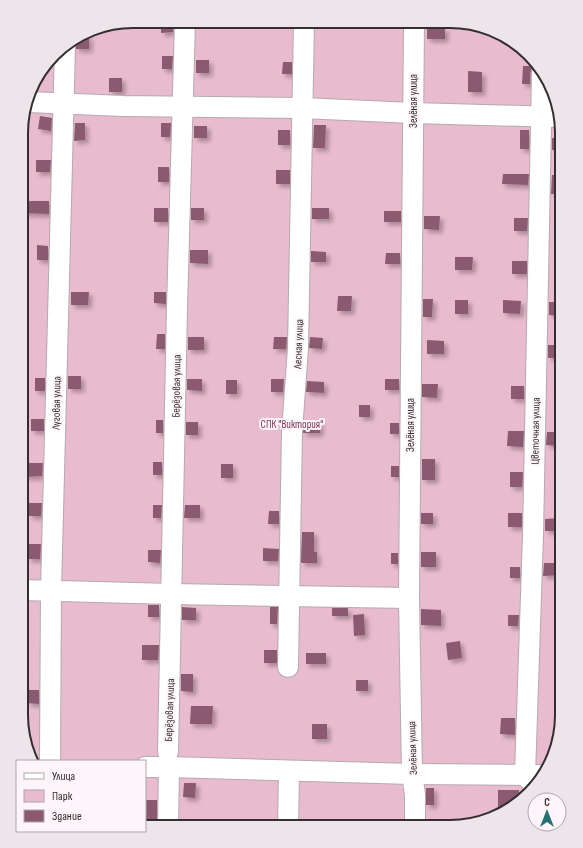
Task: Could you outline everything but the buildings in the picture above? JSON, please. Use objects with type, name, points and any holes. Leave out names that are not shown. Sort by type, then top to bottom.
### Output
[{"type":"street","name":"Берёзовая улица","points":[[168,820],[177,316],[184,107],[185,28]]},
{"type":"street","name":"Лесная улица","points":[[288,667],[292,430],[298,340],[304,28]]},
{"type":"street","name":"Зелёная улица","points":[[414,28],[409,598],[412,774],[415,795],[415,820]]},
{"type":"street","name":"Луговая улица","points":[[50,760],[52,590],[65,53]]},
{"type":"street","name":"Цветочная улица","points":[[534,777],[533,527],[549,116],[544,88]]},
{"type":"street","points":[[33,102],[184,107],[302,108],[549,116]]},
{"type":"street","points":[[28,590],[409,598]]},
{"type":"street","points":[[146,767],[168,759],[289,771],[533,778]]},
{"type":"street","points":[[288,820],[289,771]]},
{"type":"green space","name":"СПК \"Виктория\"","points":[[133,28],[463,29],[490,36],[502,42],[519,54],[537,75],[547,93],[554,120],[555,133],[555,721],[549,748],[537,773],[519,794],[490,812],[463,819],[450,820],[146,820],[146,760],[39,760],[30,735],[28,715],[29,120],[39,87],[50,69],[59,59],[75,46],[87,39],[113,30]]}]
